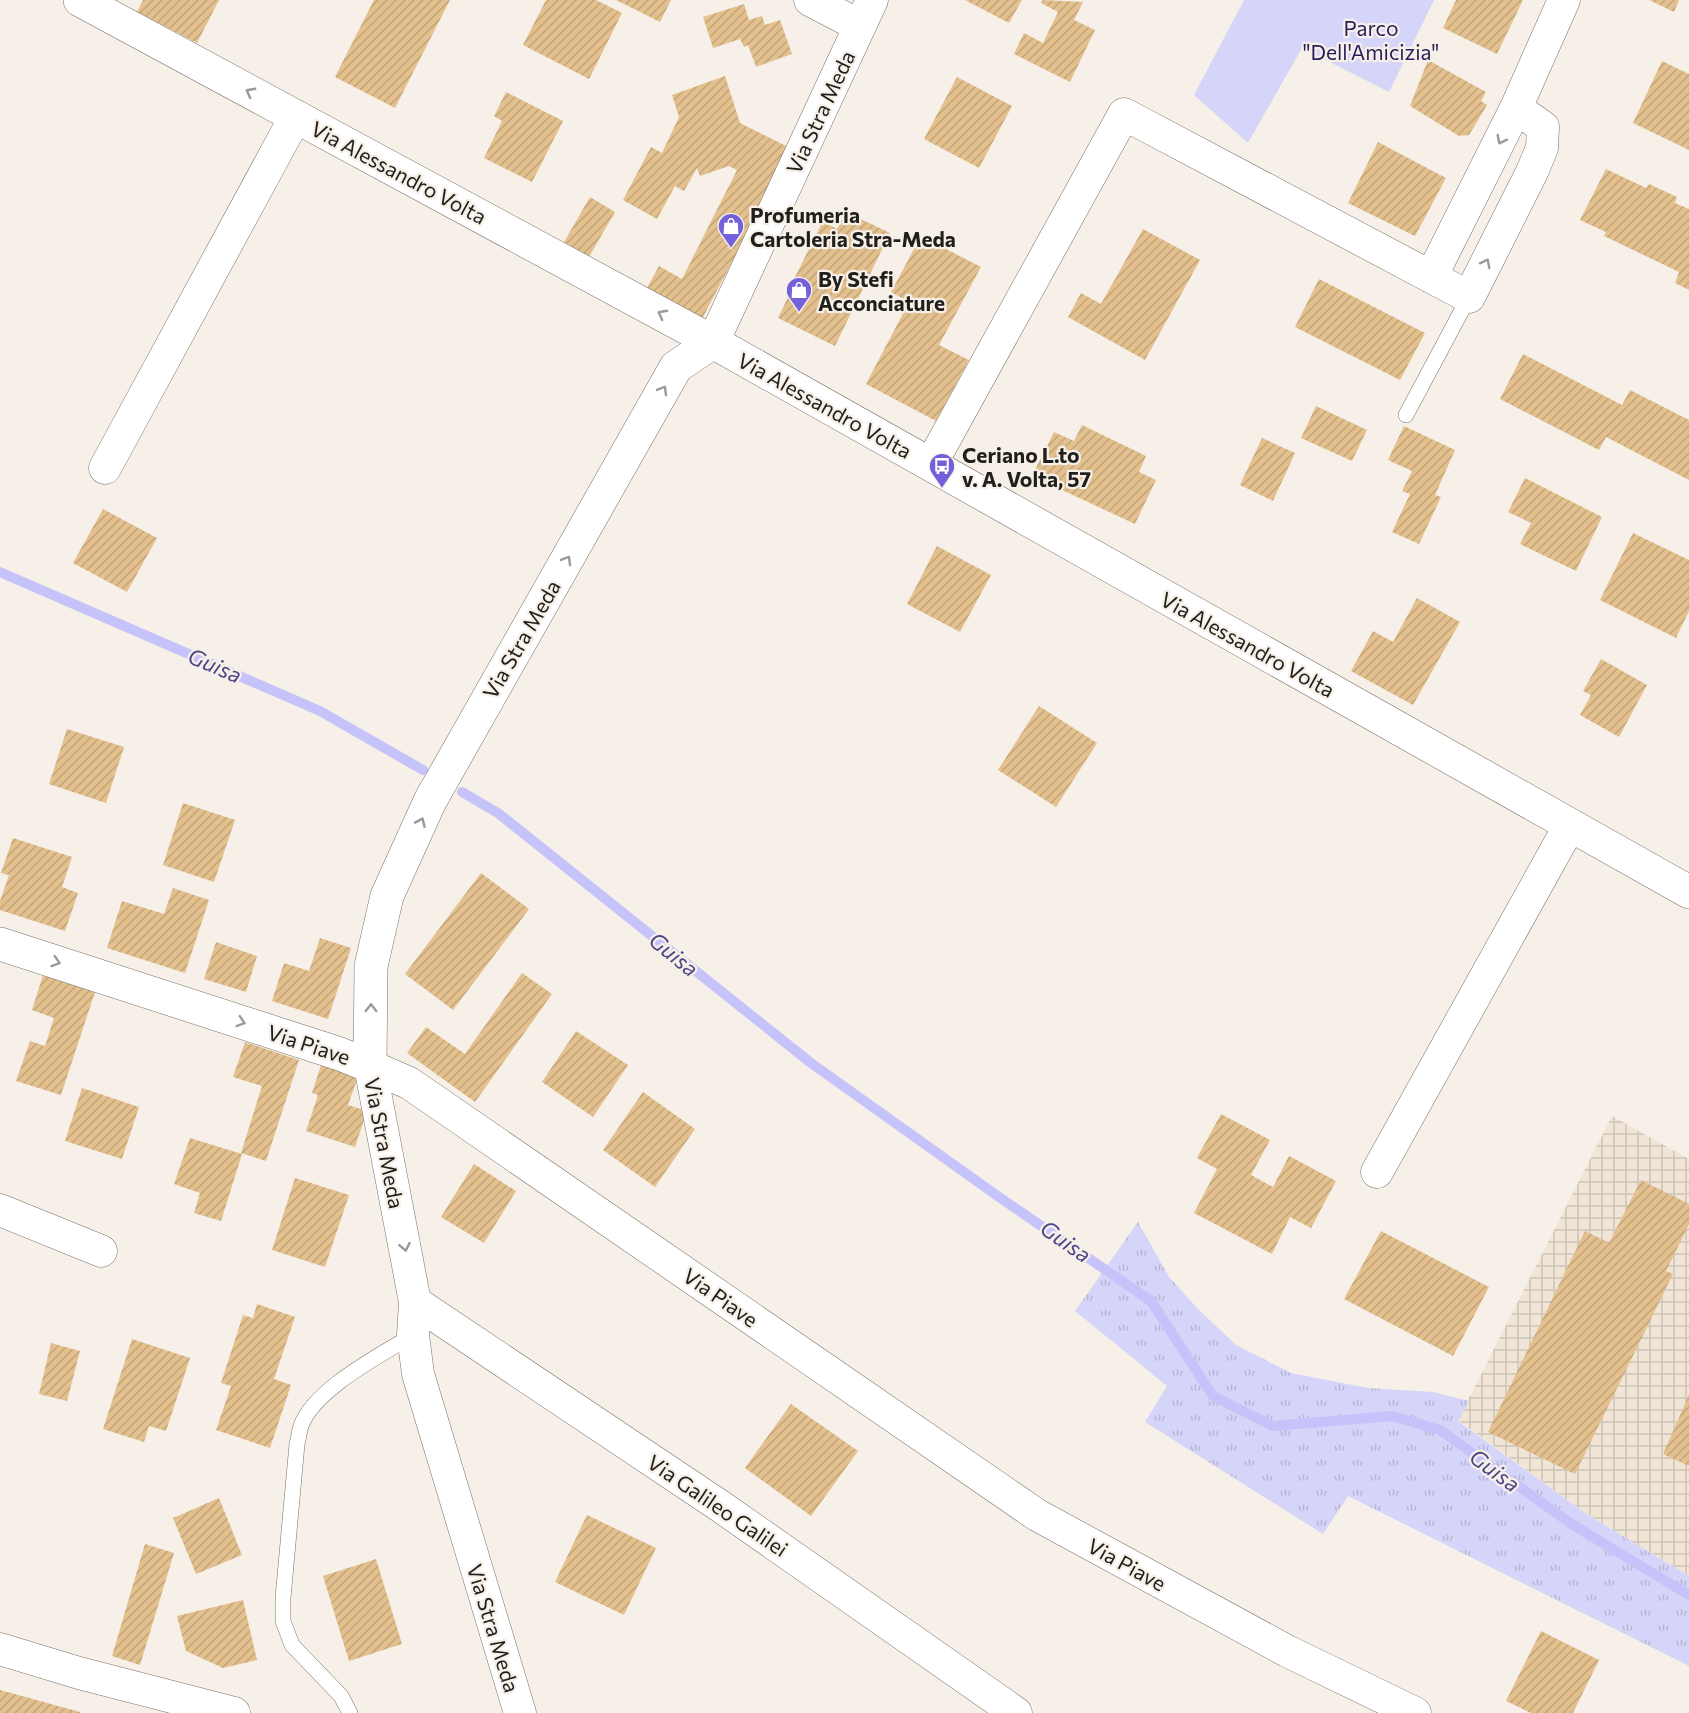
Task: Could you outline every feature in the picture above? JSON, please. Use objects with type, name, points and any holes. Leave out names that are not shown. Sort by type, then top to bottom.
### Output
[{"type":"street","name":"Via Alessandro Volta","points":[[80,0],[713,342],[1689,892]]},
{"type":"street","points":[[810,0],[866,13]]},
{"type":"street","points":[[1431,277],[1516,108],[1564,0]]},
{"type":"street","name":"Via Stra Meda","points":[[520,1713],[418,1374],[413,1335],[416,1302],[370,1066],[371,966],[387,897],[430,801],[676,367],[713,342],[866,13]]},
{"type":"street","points":[[931,464],[1125,114],[1469,297],[1542,148],[1543,127],[1516,108]]},
{"type":"street","points":[[105,468],[296,116]]},
{"type":"street","points":[[1377,1173],[1570,825]]},
{"type":"street","name":"Via Piave","points":[[0,944],[340,1054],[409,1083],[1038,1515],[1287,1651],[1415,1713]]},
{"type":"street","points":[[0,1210],[101,1251]]},
{"type":"street","name":"Via Galileo Galilei","points":[[416,1302],[720,1506],[1016,1713]]},
{"type":"street","points":[[0,1649],[234,1713]]},
{"type":"lane","points":[[1406,415],[1469,297]]},
{"type":"lane","points":[[350,1713],[342,1696],[292,1645],[283,1621],[283,1598],[297,1444],[302,1425],[312,1408],[342,1379],[413,1335]]},
{"type":"shaded area","points":[[1612,1116],[1689,1159],[1689,1576],[1588,1515],[1458,1420]]},
{"type":"green space","name":"Parco \"Dell'Amicizia\"","points":[[1244,0],[1434,0],[1389,92],[1302,48],[1248,143],[1194,95]]},
{"type":"green space","points":[[1138,1222],[1169,1277],[1198,1309],[1236,1345],[1291,1373],[1368,1388],[1433,1392],[1469,1401],[1458,1421],[1588,1515],[1689,1576],[1689,1666],[1348,1496],[1323,1534],[1145,1422],[1167,1386],[1075,1311]]},
{"type":"building","points":[[143,0],[219,0],[197,43],[137,12]]},
{"type":"building","points":[[374,0],[450,0],[395,108],[335,77]]},
{"type":"building","points":[[546,0],[596,0],[622,13],[589,79],[523,45]]},
{"type":"building","points":[[616,0],[671,0],[660,22]]},
{"type":"building","points":[[965,0],[1022,0],[1009,23]]},
{"type":"building","points":[[1043,0],[1083,2],[1074,20],[1095,30],[1070,82],[1014,54],[1024,33],[1043,43],[1058,12],[1041,3]]},
{"type":"building","points":[[1456,0],[1523,0],[1497,54],[1443,28]]},
{"type":"building","points":[[1649,0],[1679,0],[1674,12]]},
{"type":"building","points":[[744,4],[749,20],[762,16],[765,25],[780,20],[792,54],[756,67],[748,45],[744,47],[740,39],[713,48],[703,17]]},
{"type":"building","points":[[1428,60],[1486,92],[1481,101],[1487,105],[1469,135],[1459,136],[1410,106]]},
{"type":"building","points":[[1662,61],[1689,74],[1689,150],[1633,123]]},
{"type":"building","points":[[725,76],[740,123],[788,147],[752,224],[702,319],[647,288],[659,266],[682,279],[737,170],[729,166],[700,176],[697,168],[684,191],[675,186],[657,219],[623,200],[651,147],[662,153],[679,117],[672,95]]},
{"type":"building","points":[[957,77],[1012,106],[979,168],[924,139]]},
{"type":"building","points":[[506,92],[563,121],[532,182],[484,158],[502,121],[494,116]]},
{"type":"building","points":[[1378,142],[1446,178],[1415,236],[1348,203]]},
{"type":"building","points":[[1606,169],[1646,188],[1649,184],[1677,197],[1675,203],[1689,209],[1689,290],[1675,283],[1679,272],[1604,236],[1606,232],[1580,220]]},
{"type":"building","points":[[590,197],[615,212],[589,257],[564,242]]},
{"type":"building","points":[[846,212],[890,233],[835,346],[778,318],[791,291],[789,289],[823,221],[837,229]]},
{"type":"building","points":[[1143,229],[1200,260],[1145,360],[1068,317],[1081,293],[1101,304]]},
{"type":"building","points":[[921,236],[981,267],[939,345],[969,360],[936,421],[866,384],[909,302],[891,292]]},
{"type":"building","points":[[1319,279],[1425,333],[1400,380],[1295,327]]},
{"type":"building","points":[[1523,354],[1622,405],[1630,390],[1689,420],[1689,480],[1606,437],[1599,450],[1500,399]]},
{"type":"building","points":[[1316,406],[1367,430],[1352,461],[1301,438]]},
{"type":"building","points":[[1082,425],[1146,456],[1139,472],[1156,480],[1135,524],[1032,476],[1054,432],[1074,441]]},
{"type":"building","points":[[1404,426],[1455,450],[1435,495],[1441,497],[1419,544],[1392,532],[1410,494],[1402,491],[1412,471],[1388,460]]},
{"type":"building","points":[[1262,438],[1295,453],[1273,501],[1240,485]]},
{"type":"building","points":[[1525,478],[1602,517],[1576,571],[1520,544],[1531,523],[1508,512]]},
{"type":"building","points":[[103,509],[157,538],[127,592],[73,563]]},
{"type":"building","points":[[1633,533],[1689,560],[1689,611],[1676,638],[1600,600]]},
{"type":"building","points":[[937,546],[991,575],[960,632],[907,604]]},
{"type":"building","points":[[1417,598],[1460,622],[1413,705],[1351,671],[1373,631],[1393,642]]},
{"type":"building","points":[[1601,659],[1647,685],[1619,737],[1580,715],[1591,695],[1583,691]]},
{"type":"building","points":[[1039,706],[1097,743],[1056,807],[998,770]]},
{"type":"building","points":[[67,729],[124,747],[106,803],[49,784]]},
{"type":"building","points":[[183,803],[235,820],[214,882],[163,865]]},
{"type":"building","points":[[13,838],[72,857],[62,887],[78,893],[65,931],[0,910],[0,901],[9,875],[1,873]]},
{"type":"building","points":[[481,873],[529,909],[453,1010],[405,974]]},
{"type":"building","points":[[173,888],[209,900],[185,973],[107,948],[122,901],[164,914]]},
{"type":"building","points":[[320,938],[351,948],[328,1019],[272,1001],[284,963],[309,971]]},
{"type":"building","points":[[216,942],[257,956],[246,992],[204,979]]},
{"type":"building","points":[[522,973],[552,994],[475,1102],[407,1053],[426,1027],[465,1054]]},
{"type":"building","points":[[43,975],[95,992],[61,1095],[16,1081],[30,1041],[45,1046],[54,1018],[32,1010]]},
{"type":"building","points":[[576,1031],[628,1065],[593,1117],[542,1082]]},
{"type":"building","points":[[245,1042],[299,1060],[266,1161],[241,1153],[262,1086],[233,1077]]},
{"type":"building","points":[[321,1065],[358,1077],[348,1105],[367,1111],[355,1147],[306,1131],[318,1095],[312,1093]]},
{"type":"building","points":[[82,1088],[139,1107],[122,1159],[65,1141]]},
{"type":"building","points":[[643,1092],[695,1129],[655,1187],[603,1150]]},
{"type":"building","points":[[1221,1114],[1270,1140],[1251,1175],[1273,1187],[1289,1156],[1336,1181],[1311,1228],[1290,1217],[1272,1254],[1194,1213],[1217,1169],[1197,1158]]},
{"type":"building","points":[[190,1138],[242,1154],[221,1221],[194,1213],[200,1193],[174,1184]]},
{"type":"building","points":[[474,1164],[516,1191],[484,1243],[441,1217]]},
{"type":"building","points":[[295,1178],[349,1195],[325,1267],[272,1250]]},
{"type":"building","points":[[1641,1180],[1689,1204],[1689,1224],[1666,1271],[1673,1274],[1575,1474],[1488,1432],[1585,1231],[1609,1243]]},
{"type":"building","points":[[1381,1231],[1489,1287],[1453,1356],[1344,1299]]},
{"type":"building","points":[[257,1304],[295,1317],[274,1379],[291,1385],[270,1448],[216,1430],[231,1386],[221,1383],[243,1315],[253,1318]]},
{"type":"building","points":[[132,1339],[190,1358],[166,1431],[149,1426],[144,1442],[103,1429]]},
{"type":"building","points":[[51,1343],[80,1351],[67,1401],[39,1394]]},
{"type":"building","points":[[1689,1395],[1689,1466],[1663,1454]]},
{"type":"building","points":[[791,1404],[858,1451],[811,1516],[745,1468]]},
{"type":"building","points":[[219,1498],[242,1555],[196,1574],[173,1518]]},
{"type":"building","points":[[587,1515],[656,1548],[624,1615],[555,1582]]},
{"type":"building","points":[[145,1544],[174,1553],[140,1665],[112,1656]]},
{"type":"building","points":[[376,1559],[402,1644],[349,1661],[323,1576]]},
{"type":"building","points":[[243,1600],[257,1660],[223,1668],[186,1651],[177,1616]]},
{"type":"building","points":[[1541,1631],[1599,1660],[1573,1713],[1531,1713],[1506,1701]]},
{"type":"building","points":[[0,1690],[80,1712],[80,1713],[0,1713]]},
{"type":"waterway","name":"Guisa","points":[[0,572],[320,711],[423,770]]},
{"type":"waterway","name":"Guisa","points":[[462,792],[498,813],[811,1063],[999,1197],[1151,1301],[1213,1396],[1273,1426],[1392,1416],[1440,1430],[1573,1525],[1689,1595]]},
{"type":"place","name":"Profumeria Cartoleria Stra-Meda","points":[[731,249]]},
{"type":"place","name":"By Stefi Acconciature","points":[[799,313]]},
{"type":"place","name":"Ceriano L.to v. A. Volta, 57","points":[[942,489]]}]
